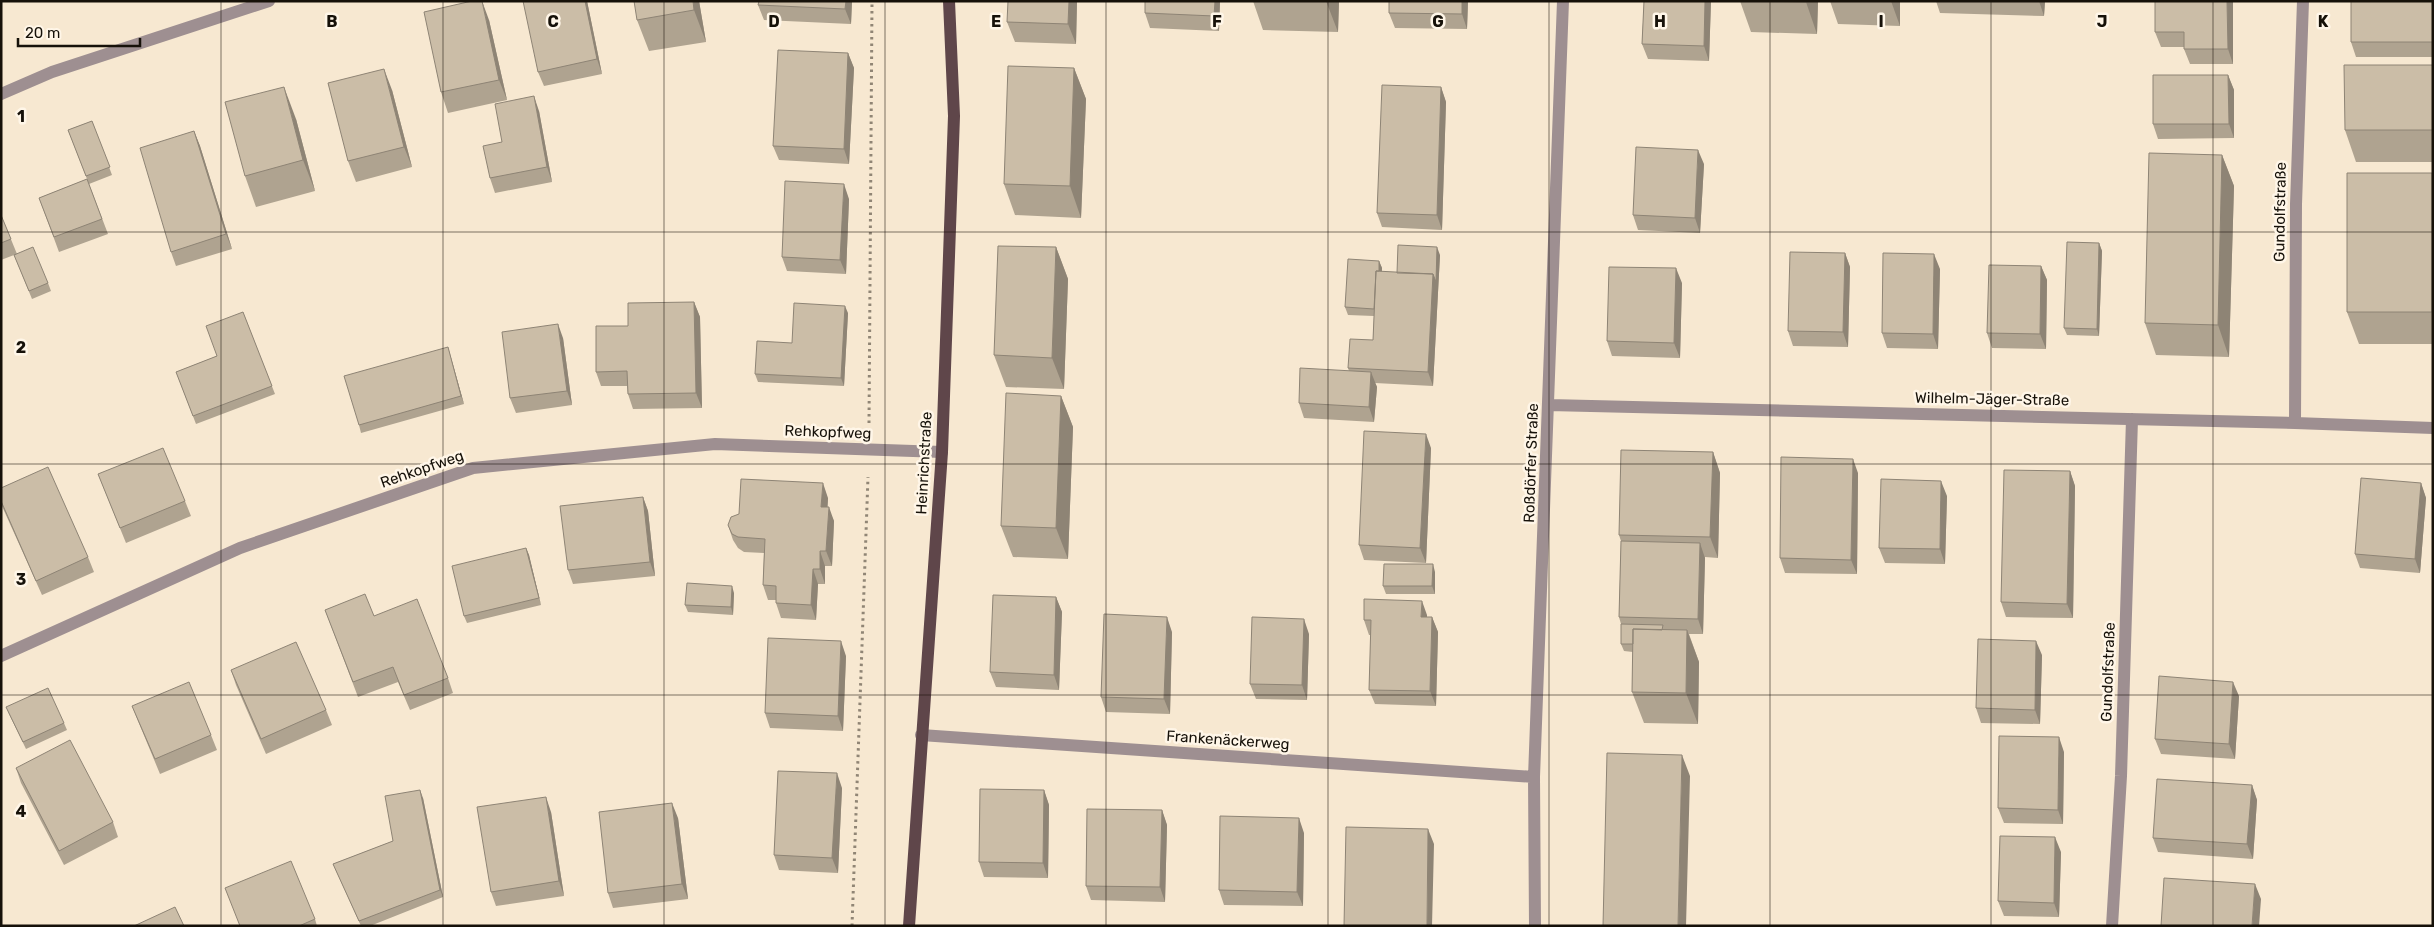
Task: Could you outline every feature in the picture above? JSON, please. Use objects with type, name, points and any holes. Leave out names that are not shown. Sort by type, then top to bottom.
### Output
[{"type":"main road","name":"Heinrichstraße","points":[[909,926],[942,452],[954,116],[949,1]]},
{"type":"street","points":[[1,94],[52,72],[269,1]]},
{"type":"street","name":"Roßdörfer Straße","points":[[1535,926],[1534,777],[1550,405],[1564,1]]},
{"type":"street","name":"Gundolfstraße","points":[[2294,423],[2296,204],[2303,1]]},
{"type":"street","name":"Wilhelm-Jäger-Straße","points":[[1550,405],[2433,428]]},
{"type":"street","name":"Gundolfstraße","points":[[2112,926],[2121,776],[2132,419]]},
{"type":"street","name":"Rehkopfweg","points":[[1,656],[240,548],[472,468],[715,444],[942,452]]},
{"type":"street","name":"Frankenäckerweg","points":[[921,735],[1534,777]]},
{"type":"building","points":[[472,1],[482,1],[499,80],[441,92],[424,12]]},
{"type":"building","points":[[523,1],[585,1],[597,59],[538,72]]},
{"type":"building","points":[[634,1],[693,1],[694,10],[637,20]]},
{"type":"building","points":[[759,1],[846,1],[845,9],[758,5]]},
{"type":"building","points":[[1008,1],[1069,1],[1068,24],[1007,22]]},
{"type":"building","points":[[1145,1],[1215,1],[1214,16],[1145,13]]},
{"type":"building","points":[[1389,1],[1462,1],[1462,14],[1389,13]]},
{"type":"building","points":[[1644,1],[1705,1],[1704,46],[1642,44]]},
{"type":"building","points":[[1760,1],[1806,1],[1806,2]]},
{"type":"building","points":[[2155,1],[2227,1],[2228,49],[2184,49],[2184,32],[2155,32]]},
{"type":"building","points":[[2351,1],[2433,1],[2433,42],[2351,42]]},
{"type":"building","points":[[778,50],[848,53],[844,149],[773,146]]},
{"type":"building","points":[[2344,65],[2433,65],[2433,130],[2345,130]]},
{"type":"building","points":[[1008,66],[1074,68],[1070,186],[1004,184]]},
{"type":"building","points":[[384,69],[404,147],[348,161],[328,83]]},
{"type":"building","points":[[2153,75],[2228,75],[2229,124],[2153,124]]},
{"type":"building","points":[[1382,85],[1441,87],[1437,215],[1377,213]]},
{"type":"building","points":[[284,87],[303,160],[245,176],[225,102]]},
{"type":"building","points":[[534,96],[547,167],[490,178],[483,146],[502,142],[495,104]]},
{"type":"building","points":[[92,121],[110,167],[86,176],[68,130]]},
{"type":"building","points":[[194,131],[226,234],[171,252],[140,148]]},
{"type":"building","points":[[1636,147],[1698,150],[1695,218],[1633,215]]},
{"type":"building","points":[[2149,153],[2222,155],[2218,325],[2145,323]]},
{"type":"building","points":[[2347,173],[2432,173],[2432,312],[2347,312]]},
{"type":"building","points":[[87,179],[102,219],[54,237],[39,198]]},
{"type":"building","points":[[785,181],[844,184],[840,260],[782,257]]},
{"type":"building","points":[[1,215],[11,239],[1,243]]},
{"type":"building","points":[[2067,242],[2099,243],[2097,329],[2064,328]]},
{"type":"building","points":[[1398,245],[1437,247],[1436,282],[1433,274],[1397,273]]},
{"type":"building","points":[[998,246],[1056,247],[1052,358],[994,355]]},
{"type":"building","points":[[33,247],[48,283],[29,291],[14,255]]},
{"type":"building","points":[[1790,252],[1845,253],[1843,332],[1788,331]]},
{"type":"building","points":[[1883,253],[1934,254],[1933,334],[1882,333]]},
{"type":"building","points":[[1348,259],[1379,261],[1379,271],[1376,271],[1374,309],[1345,307]]},
{"type":"building","points":[[1989,265],[2041,266],[2040,334],[1987,333]]},
{"type":"building","points":[[1609,267],[1676,268],[1674,343],[1607,341]]},
{"type":"building","points":[[1376,271],[1433,274],[1428,372],[1348,368],[1350,339],[1373,340]]},
{"type":"building","points":[[694,302],[696,393],[628,394],[627,371],[596,372],[596,326],[628,326],[628,303]]},
{"type":"building","points":[[794,303],[845,306],[841,378],[755,374],[757,341],[792,343]]},
{"type":"building","points":[[243,312],[272,386],[193,416],[176,372],[217,356],[206,326]]},
{"type":"building","points":[[558,324],[567,391],[510,398],[502,332]]},
{"type":"building","points":[[448,347],[461,396],[359,425],[344,376]]},
{"type":"building","points":[[1300,368],[1371,372],[1369,407],[1299,403]]},
{"type":"building","points":[[1006,393],[1061,396],[1056,528],[1001,526]]},
{"type":"building","points":[[1364,431],[1426,434],[1420,548],[1359,545]]},
{"type":"building","points":[[163,448],[185,501],[120,528],[98,474]]},
{"type":"building","points":[[1621,450],[1713,452],[1710,537],[1619,535]]},
{"type":"building","points":[[1781,457],[1853,459],[1851,560],[1780,558]]},
{"type":"building","points":[[48,467],[88,557],[36,581],[1,501],[1,488]]},
{"type":"building","points":[[2004,470],[2070,471],[2067,604],[2001,602]]},
{"type":"building","points":[[2361,478],[2421,483],[2415,559],[2355,554]]},
{"type":"building","points":[[741,479],[823,483],[821,507],[829,507],[826,551],[820,551],[820,569],[813,569],[811,605],[776,603],[776,586],[763,585],[765,539],[738,537],[732,534],[728,525],[731,517],[739,514]]},
{"type":"building","points":[[1881,479],[1941,481],[1940,549],[1879,548]]},
{"type":"building","points":[[643,497],[650,562],[568,570],[560,506]]},
{"type":"building","points":[[1621,541],[1700,543],[1698,619],[1619,617]]},
{"type":"building","points":[[526,548],[539,598],[464,616],[452,566]]},
{"type":"building","points":[[1384,564],[1433,564],[1432,586],[1383,586]]},
{"type":"building","points":[[687,583],[732,586],[731,607],[685,605]]},
{"type":"building","points":[[365,594],[374,616],[417,599],[448,678],[404,695],[393,667],[353,682],[325,610]]},
{"type":"building","points":[[993,595],[1056,597],[1054,675],[990,672]]},
{"type":"building","points":[[1364,599],[1422,601],[1421,617],[1432,617],[1430,691],[1369,690],[1371,620],[1364,620]]},
{"type":"building","points":[[1104,614],[1167,617],[1164,699],[1101,697]]},
{"type":"building","points":[[1252,617],[1304,619],[1302,685],[1250,684]]},
{"type":"building","points":[[1621,624],[1663,625],[1662,630],[1633,629],[1633,644],[1621,644]]},
{"type":"building","points":[[1633,629],[1687,630],[1686,693],[1632,692]]},
{"type":"building","points":[[768,638],[841,641],[838,716],[765,713]]},
{"type":"building","points":[[1978,639],[2036,641],[2035,710],[1976,708]]},
{"type":"building","points":[[296,642],[326,710],[261,739],[231,670]]},
{"type":"building","points":[[2159,676],[2233,682],[2229,744],[2155,739]]},
{"type":"building","points":[[189,682],[211,735],[155,759],[132,706]]},
{"type":"building","points":[[48,688],[64,723],[23,742],[6,707]]},
{"type":"building","points":[[1999,736],[2059,737],[2058,810],[1998,808]]},
{"type":"building","points":[[70,740],[113,822],[59,851],[16,768]]},
{"type":"building","points":[[1607,753],[1682,755],[1678,926],[1603,926]]},
{"type":"building","points":[[778,771],[837,773],[832,858],[774,855]]},
{"type":"building","points":[[2157,779],[2252,785],[2247,844],[2153,838]]},
{"type":"building","points":[[980,789],[1044,790],[1043,863],[979,862]]},
{"type":"building","points":[[420,790],[440,890],[359,921],[333,864],[393,841],[385,796]]},
{"type":"building","points":[[546,797],[559,881],[491,892],[477,807]]},
{"type":"building","points":[[672,803],[682,884],[608,893],[599,812]]},
{"type":"building","points":[[1087,809],[1162,810],[1160,887],[1086,886]]},
{"type":"building","points":[[1220,816],[1299,818],[1297,892],[1219,890]]},
{"type":"building","points":[[1346,827],[1428,829],[1427,926],[1344,926]]},
{"type":"building","points":[[2000,836],[2055,837],[2054,903],[1998,901]]},
{"type":"building","points":[[291,861],[315,919],[299,926],[240,926],[225,888]]},
{"type":"building","points":[[2164,878],[2255,884],[2252,926],[2161,926]]},
{"type":"building","points":[[175,907],[184,926],[134,926]]}]
